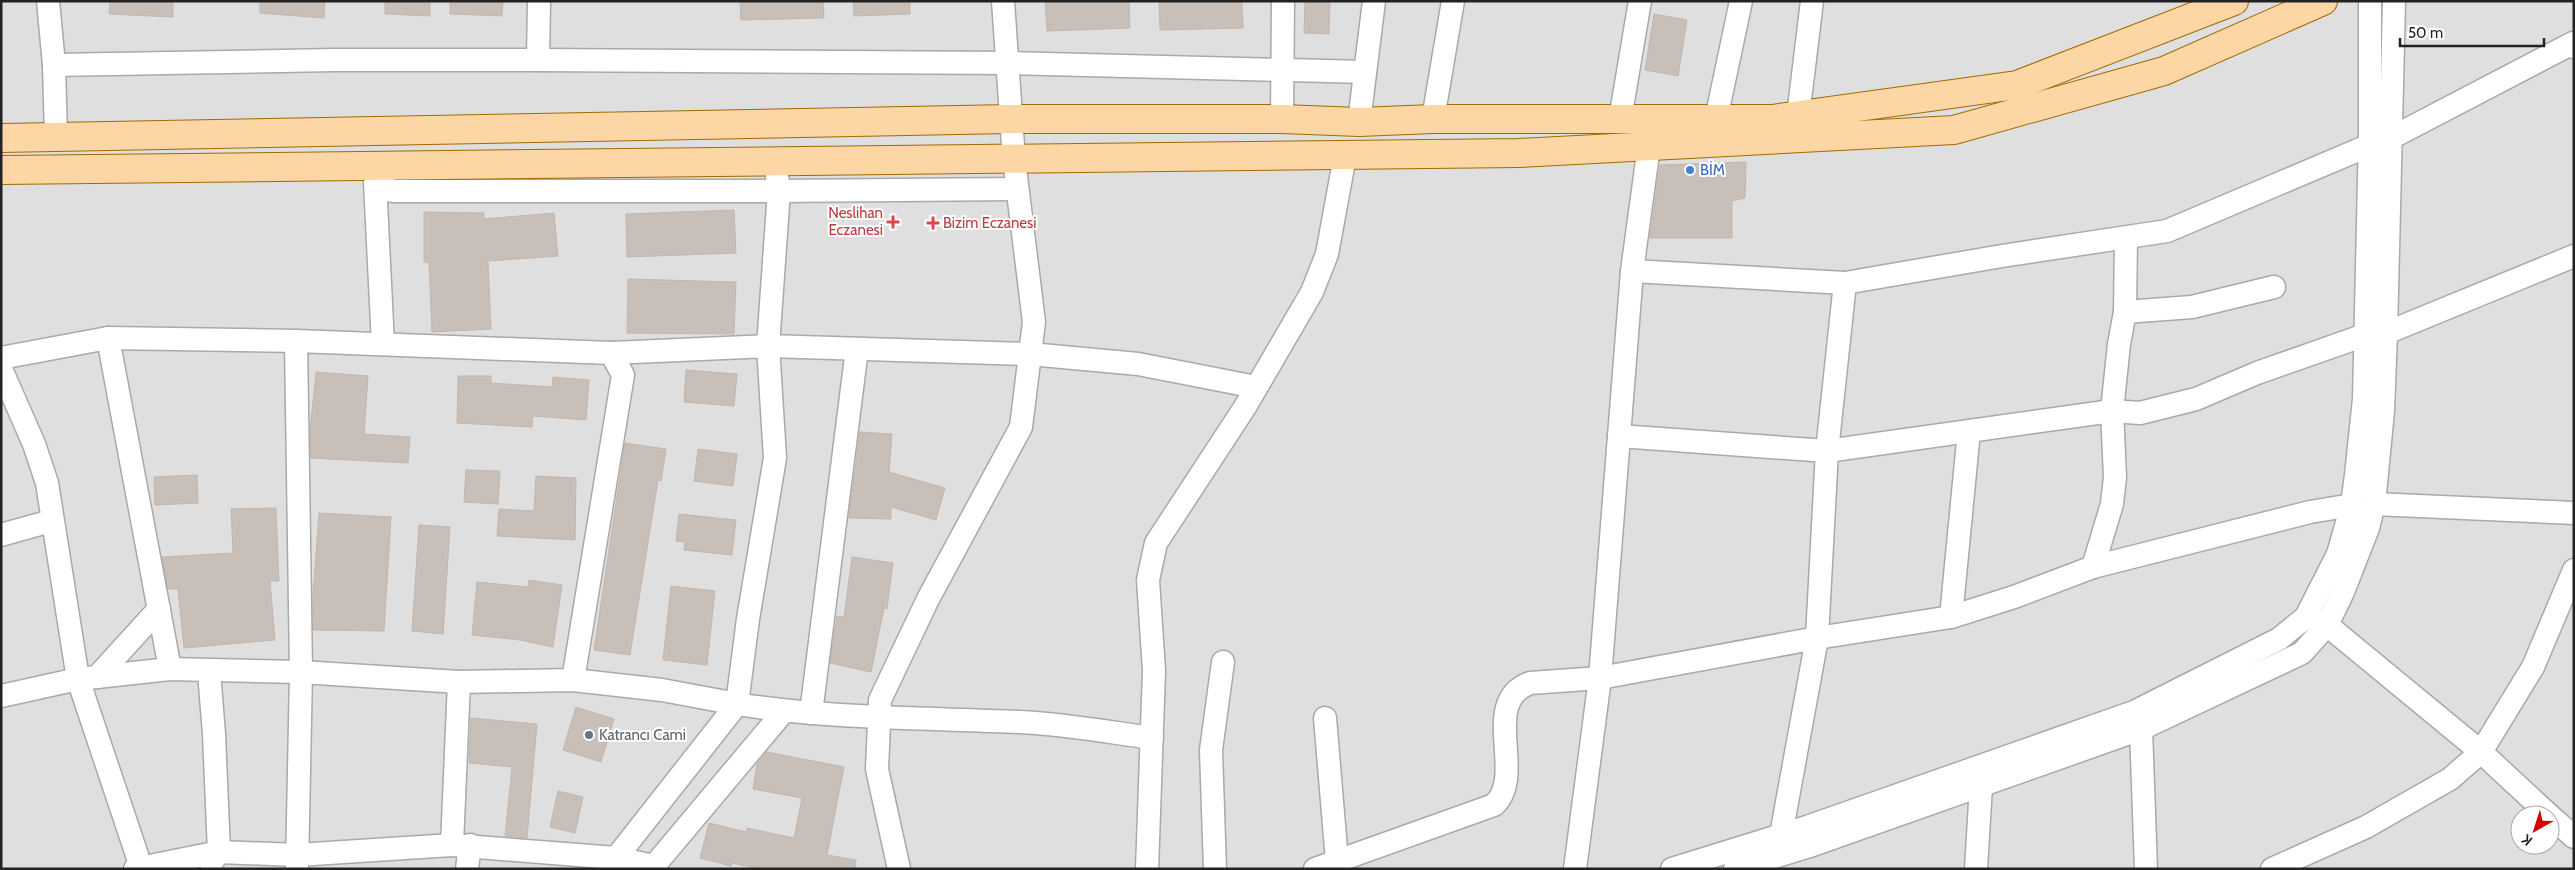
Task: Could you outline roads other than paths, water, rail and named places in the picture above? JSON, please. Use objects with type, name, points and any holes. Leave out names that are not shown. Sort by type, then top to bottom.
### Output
[{"type":"main road","points":[[1,138],[1011,119],[1282,119],[1359,122],[1433,119],[1772,119],[2017,86],[2234,1]]},
{"type":"main road","points":[[1,170],[1519,153],[1954,130],[2164,71],[2323,1]]},
{"type":"street","points":[[48,1],[54,65],[56,137]]},
{"type":"street","points":[[538,60],[539,1]]},
{"type":"street","points":[[899,869],[877,769],[880,700],[928,599],[1021,427],[1034,322],[1014,160],[1003,1]]},
{"type":"street","points":[[1282,119],[1283,1]]},
{"type":"street","points":[[1359,122],[1374,1]]},
{"type":"street","points":[[1433,119],[1453,1]]},
{"type":"street","points":[[1620,119],[1640,1]]},
{"type":"street","points":[[1716,119],[1741,1]]},
{"type":"street","points":[[1798,116],[1812,1]]},
{"type":"street","points":[[1735,869],[2134,712],[2279,639],[2306,617],[2363,505],[2383,411],[2376,334],[2379,142],[2370,1]]},
{"type":"street","points":[[2379,142],[2394,1]]},
{"type":"street","points":[[1632,271],[1845,283],[2002,256],[2167,231],[2379,142],[2573,44]]},
{"type":"street","points":[[54,65],[343,60],[538,60],[1008,63],[1365,72]]},
{"type":"street","points":[[1575,869],[1600,678],[1632,271],[1649,146]]},
{"type":"street","points":[[1147,869],[1154,672],[1148,580],[1156,543],[1256,387],[1312,292],[1327,254],[1345,156]]},
{"type":"street","points":[[616,858],[737,704],[748,619],[775,458],[768,346],[779,191],[776,162]]},
{"type":"street","points":[[383,344],[375,182],[392,191],[1017,189]]},
{"type":"street","points":[[2093,567],[2112,504],[2115,477],[2112,411],[2119,344],[2125,312],[2126,238]]},
{"type":"street","points":[[1619,436],[1828,451],[2112,411],[2140,413],[2196,399],[2257,373],[2376,334],[2574,256]]},
{"type":"street","points":[[1778,853],[1817,638],[1828,451],[1845,283]]},
{"type":"street","points":[[2125,312],[2192,307],[2274,287]]},
{"type":"street","points":[[1,358],[108,338],[296,341],[611,353],[768,346],[1030,354],[1138,364],[1256,387]]},
{"type":"street","points":[[108,338],[170,669]]},
{"type":"street","points":[[296,341],[301,672],[297,862]]},
{"type":"street","points":[[811,714],[857,349]]},
{"type":"street","points":[[573,680],[623,375],[611,353]]},
{"type":"street","points":[[1,369],[34,444],[47,484],[51,521],[87,678],[138,868],[214,860],[297,862],[461,845],[616,858],[657,868],[784,711]]},
{"type":"street","points":[[1951,617],[1969,431]]},
{"type":"street","points":[[1672,869],[1778,853],[1982,786],[2141,729],[2302,653],[2327,625],[2343,592],[2368,528],[2363,505]]},
{"type":"street","points":[[1314,869],[1494,805],[1505,790],[1506,707],[1514,692],[1530,683],[1600,678],[1817,638],[1951,617],[2014,597],[2093,567],[2310,512],[2363,505],[2574,513]]},
{"type":"street","points":[[1,535],[51,521]]},
{"type":"street","points":[[2272,869],[2366,827],[2450,779],[2481,752],[2534,668],[2574,570]]},
{"type":"street","points":[[87,678],[160,610]]},
{"type":"street","points":[[2306,617],[2327,625],[2481,752],[2539,805]]},
{"type":"street","points":[[1215,869],[1211,750],[1223,662]]},
{"type":"street","points":[[1,696],[87,678],[170,669],[208,672],[301,672],[459,682],[573,680],[662,690],[737,704],[811,714],[880,719],[1023,722],[1152,738]]},
{"type":"street","points":[[208,672],[214,734],[214,860]]},
{"type":"street","points":[[459,682],[461,845],[467,869]]},
{"type":"street","points":[[1325,718],[1337,861]]},
{"type":"street","points":[[2141,729],[2146,869]]},
{"type":"street","points":[[1976,869],[1982,786]]},
{"type":"street","points":[[2560,825],[2574,838]]},
{"type":"place","name":"BİM","points":[[1690,170]]},
{"type":"place","name":"Neslihan Eczanesi","points":[[893,222]]},
{"type":"place","name":"Bizim Eczanesi","points":[[933,223]]},
{"type":"place","name":"Katrancı Cami","points":[[589,735]]}]
